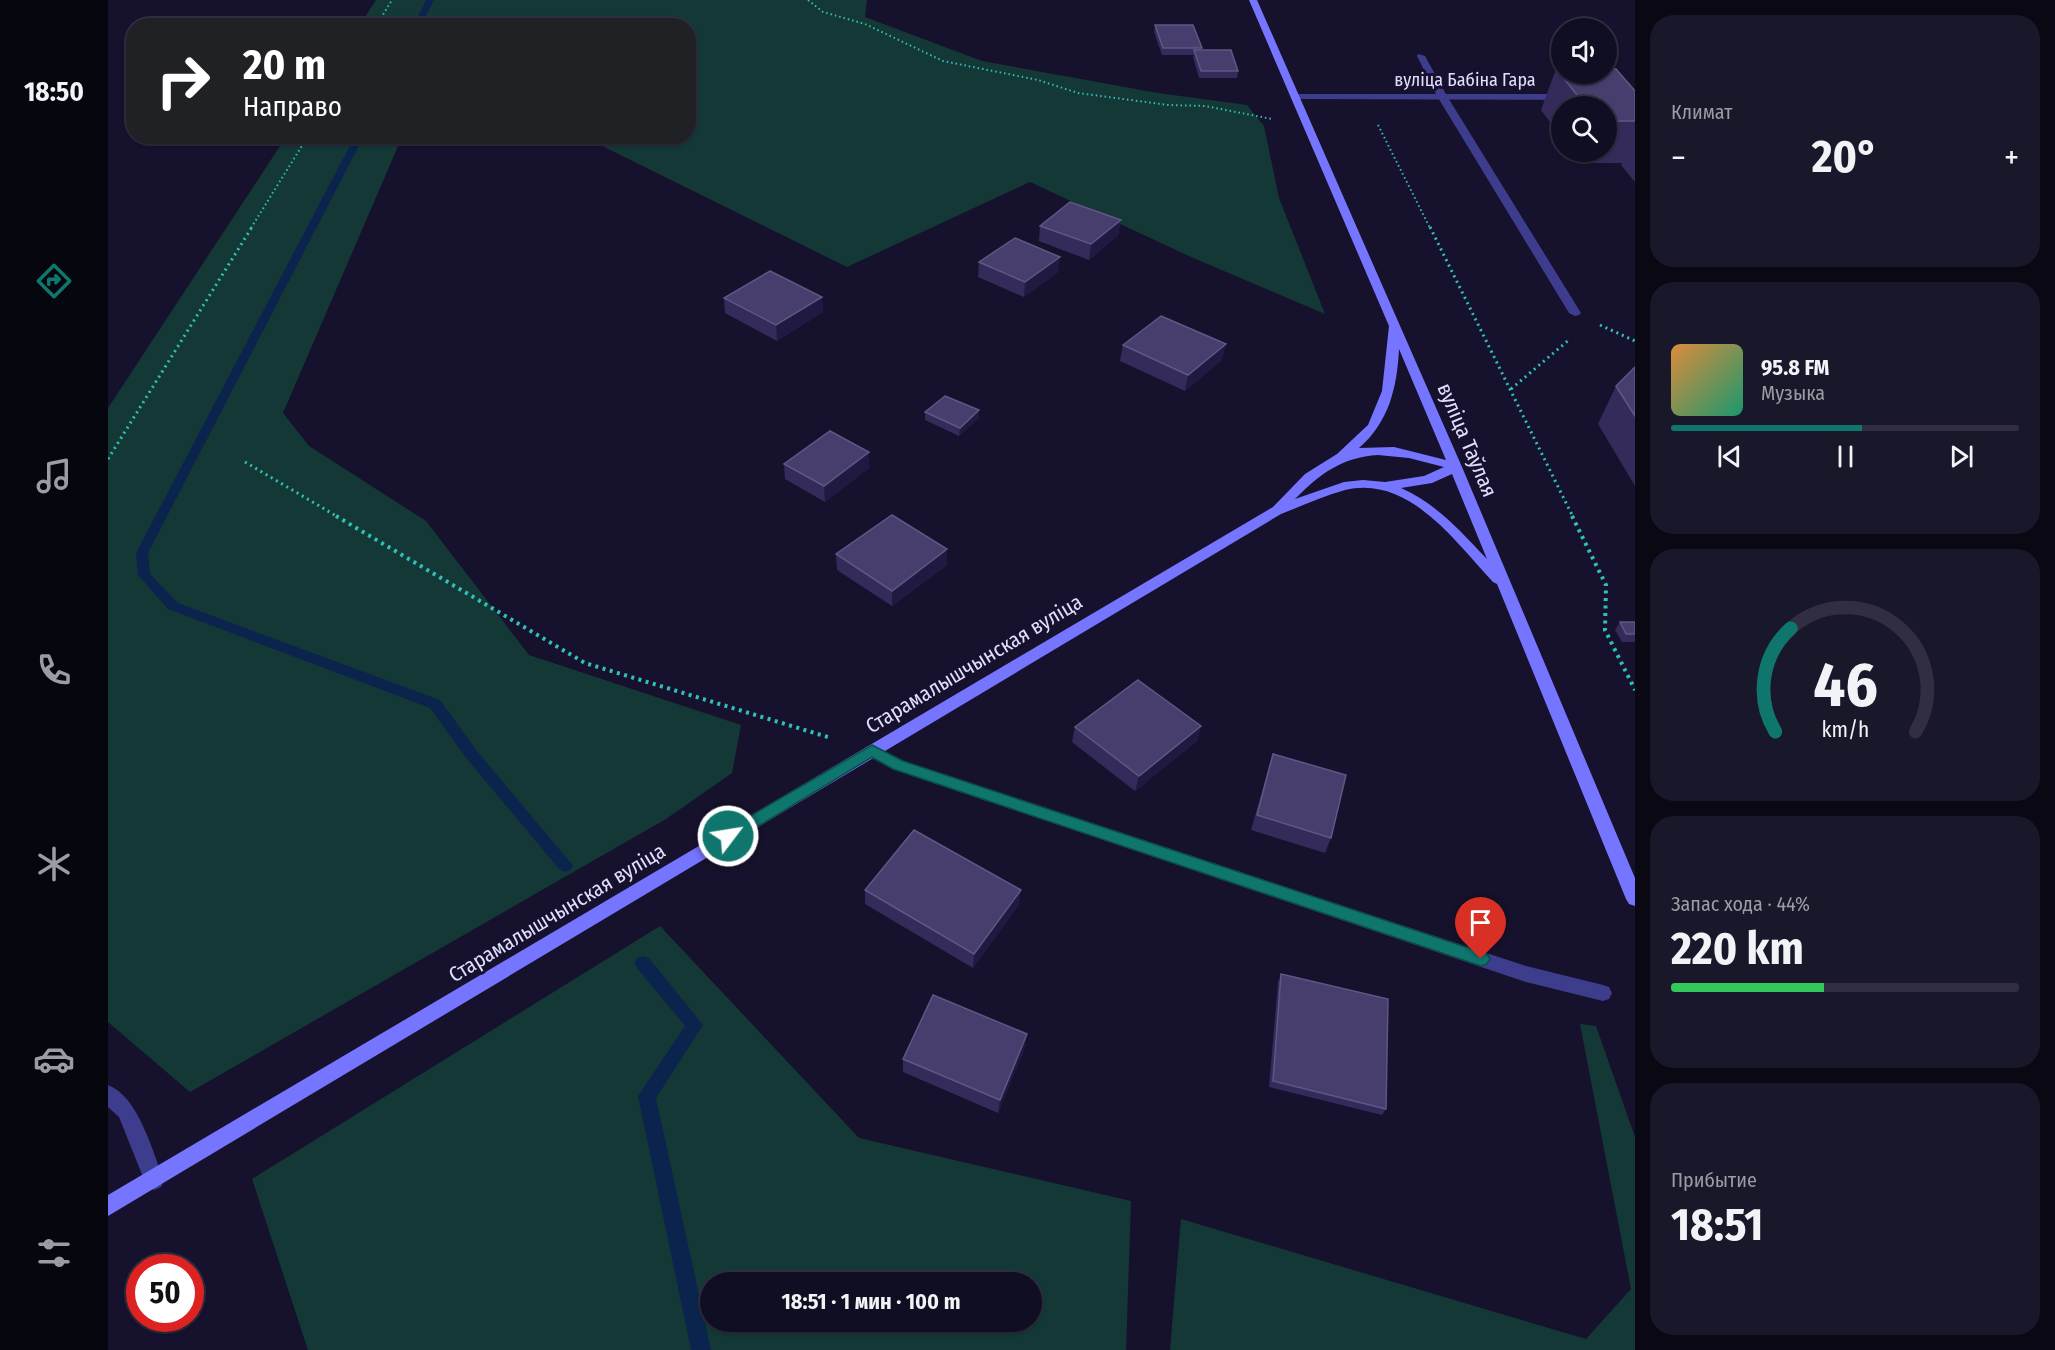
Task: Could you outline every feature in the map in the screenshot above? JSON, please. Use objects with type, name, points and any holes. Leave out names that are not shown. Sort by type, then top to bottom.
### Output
[{"type":"main road","name":"вуліца Таўлая","points":[[1253,0],[1456,467],[1635,899]]},
{"type":"main road","points":[[1342,457],[1371,429],[1385,406],[1390,388],[1395,324]]},
{"type":"main road","points":[[1276,511],[1306,481],[1329,463],[1342,457],[1379,449],[1419,454],[1456,467]]},
{"type":"main road","points":[[1276,511],[1344,486],[1363,484],[1385,486],[1427,480],[1456,467]]},
{"type":"main road","points":[[1385,486],[1417,500],[1440,518],[1505,586]]},
{"type":"main road","name":"Старамалышчынская вуліца","points":[[108,1206],[1276,511]]},
{"type":"street","points":[[1421,56],[1442,96],[1575,313]]},
{"type":"street","name":"вуліца Бабіна Гара","points":[[1294,96],[1551,97]]},
{"type":"street","points":[[872,751],[898,765],[1526,974],[1603,993]]},
{"type":"street","points":[[108,1094],[126,1111],[154,1180]]},
{"type":"path","points":[[381,18],[392,0]]},
{"type":"path","points":[[808,0],[823,12],[865,24],[943,61],[1038,80],[1078,93],[1168,105],[1206,106],[1271,119]]},
{"type":"path","points":[[1365,97],[1606,585],[1605,630],[1635,690]]},
{"type":"path","points":[[108,459],[303,144]]},
{"type":"path","points":[[1575,313],[1635,341]]},
{"type":"path","points":[[1511,389],[1591,321]]},
{"type":"path","points":[[245,462],[585,663],[872,751]]},
{"type":"green space","points":[[376,0],[867,0],[865,17],[982,61],[1158,93],[1247,105],[1264,126],[1279,198],[1325,314],[1191,257],[1030,182],[847,267],[598,144],[696,144],[696,18],[364,18]]},
{"type":"green space","points":[[281,144],[399,144],[283,413],[309,446],[426,521],[529,655],[741,725],[732,773],[666,819],[190,1092],[108,1022],[108,408]]},
{"type":"green space","points":[[660,926],[859,1138],[1131,1201],[1126,1350],[308,1350],[252,1179]]},
{"type":"green space","points":[[1580,1024],[1596,1026],[1635,1137],[1635,1350],[1170,1350],[1181,1219],[1586,1339],[1631,1289]]},
{"type":"building","points":[[1155,25],[1193,25],[1202,48],[1163,48]]},
{"type":"building","points":[[1194,50],[1231,50],[1238,71],[1201,71]]},
{"type":"building","points":[[1617,70],[1635,91],[1635,121],[1617,121],[1617,96],[1578,96],[1568,84],[1617,84]]},
{"type":"building","points":[[1070,202],[1121,220],[1091,244],[1040,226]]},
{"type":"building","points":[[1015,238],[1060,257],[1025,282],[979,262]]},
{"type":"building","points":[[770,271],[822,297],[776,325],[724,298]]},
{"type":"building","points":[[1161,316],[1226,344],[1188,375],[1123,345]]},
{"type":"building","points":[[1635,367],[1635,416],[1616,386]]},
{"type":"building","points":[[945,396],[979,410],[960,428],[925,412]]},
{"type":"building","points":[[830,431],[869,452],[824,486],[784,464]]},
{"type":"building","points":[[892,515],[947,549],[892,591],[836,554]]},
{"type":"building","points":[[1620,622],[1635,622],[1635,634],[1626,634]]},
{"type":"building","points":[[1138,680],[1201,726],[1139,776],[1075,727]]},
{"type":"building","points":[[1273,754],[1346,775],[1331,838],[1257,815]]},
{"type":"building","points":[[914,830],[1021,890],[974,954],[865,890]]},
{"type":"building","points":[[1281,974],[1388,999],[1386,1109],[1273,1081]]},
{"type":"building","points":[[933,995],[1027,1034],[1000,1100],[903,1059]]},
{"type":"waterway","points":[[421,18],[430,0]]},
{"type":"waterway","points":[[356,144],[142,553],[144,575],[173,606],[435,704],[472,755],[565,866]]},
{"type":"waterway","points":[[643,963],[695,1025],[647,1096],[701,1350]]},
{"type":"route","points":[[728,836],[872,751],[898,765],[1481,959]]}]
